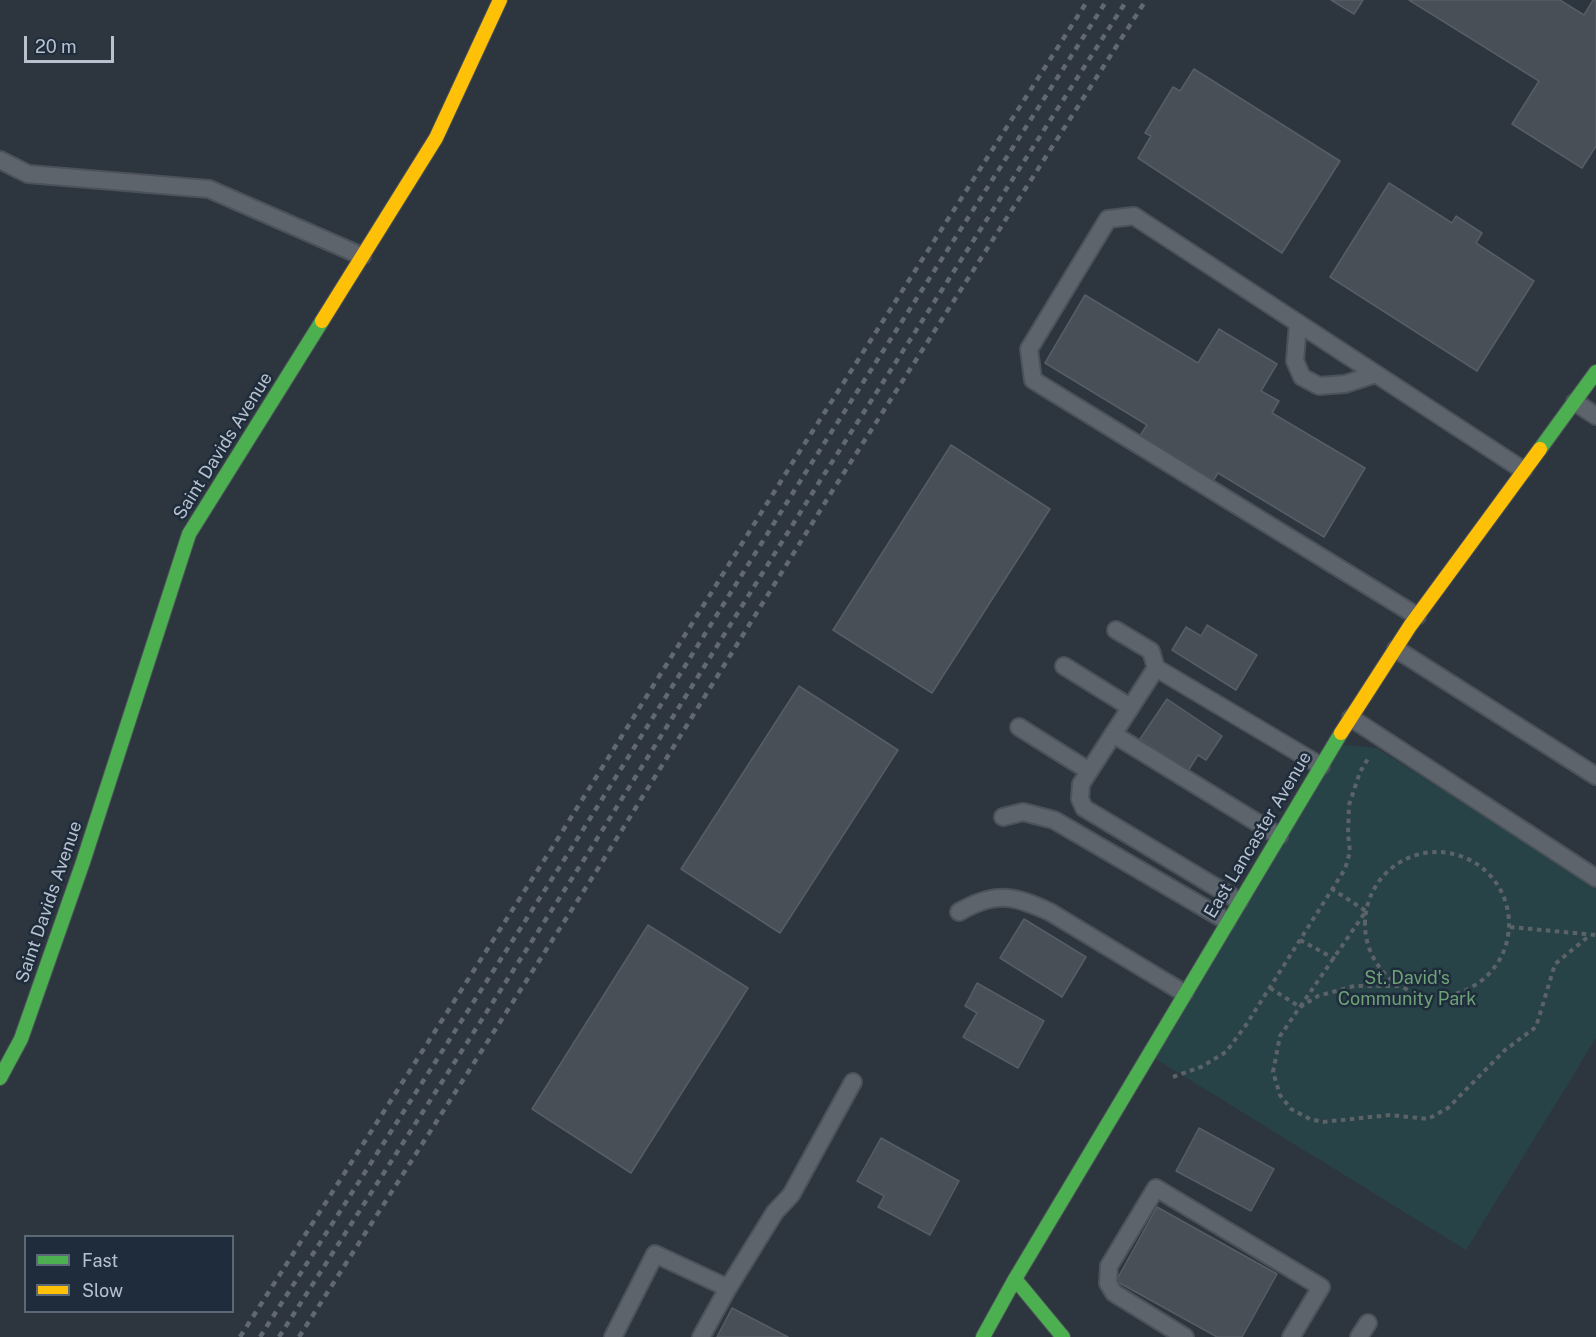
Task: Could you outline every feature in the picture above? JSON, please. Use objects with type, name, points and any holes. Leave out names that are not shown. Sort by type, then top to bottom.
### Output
[{"type":"main road","name":"Saint Davids Avenue","points":[[0,1078],[21,1039],[83,862],[189,534],[436,138],[500,0]]},
{"type":"main road","name":"East Lancaster Avenue","points":[[983,1337],[1184,993],[1351,718],[1417,616],[1596,372]]},
{"type":"main road","points":[[1015,1279],[1063,1337]]},
{"type":"lane","points":[[0,160],[28,174],[209,189],[362,256]]},
{"type":"lane","points":[[1417,616],[1033,380],[1029,349],[1108,219],[1134,216],[1523,470]]},
{"type":"lane","points":[[1298,323],[1295,361],[1302,377],[1319,386],[1345,384],[1376,374]]},
{"type":"lane","points":[[1575,402],[1596,416]]},
{"type":"lane","points":[[1116,630],[1151,651],[1156,668],[1321,766]]},
{"type":"lane","points":[[1396,649],[1596,776]]},
{"type":"lane","points":[[1064,666],[1130,707]]},
{"type":"lane","points":[[1156,668],[1081,784],[1080,799],[1084,808],[1239,902]]},
{"type":"lane","points":[[1351,718],[1596,878]]},
{"type":"lane","points":[[1019,727],[1089,771]]},
{"type":"lane","points":[[1113,734],[1279,836]]},
{"type":"lane","points":[[1003,817],[1023,812],[1054,820],[1227,921]]},
{"type":"lane","points":[[959,912],[976,902],[991,897],[1008,897],[1030,902],[1184,993]]},
{"type":"lane","points":[[701,1337],[775,1212],[791,1195],[853,1082]]},
{"type":"lane","points":[[1185,1337],[1114,1293],[1108,1283],[1109,1266],[1156,1188],[1320,1287],[1291,1337]]},
{"type":"lane","points":[[613,1337],[655,1254],[728,1288]]},
{"type":"path","points":[[1171,1078],[1201,1067],[1227,1052],[1345,869],[1350,852],[1349,805],[1360,772],[1376,747],[1375,734]]},
{"type":"path","points":[[1300,1007],[1318,996],[1354,986],[1399,986],[1432,996],[1464,992],[1486,978],[1501,958],[1510,927],[1509,909],[1497,881],[1474,861],[1449,851],[1416,854],[1391,868],[1373,889],[1366,911],[1335,959],[1300,1007],[1280,1036],[1273,1072],[1280,1095],[1291,1109],[1310,1119],[1323,1122],[1390,1115],[1428,1119],[1448,1108],[1505,1050],[1536,1027],[1555,964],[1589,936]]},
{"type":"path","points":[[1332,889],[1366,911]]},
{"type":"path","points":[[1366,911],[1368,947],[1380,969],[1399,986]]},
{"type":"path","points":[[1510,927],[1596,935]]},
{"type":"path","points":[[1300,940],[1335,959]]},
{"type":"path","points":[[1270,988],[1300,1007]]},
{"type":"green space","name":"St. David's Community Park","points":[[1334,744],[1376,748],[1596,885],[1596,1038],[1466,1250],[1148,1054]]},
{"type":"building","points":[[1331,0],[1363,0],[1354,14]]},
{"type":"building","points":[[1409,0],[1560,0],[1584,15],[1593,0],[1596,0],[1596,146],[1582,168],[1512,124],[1539,81]]},
{"type":"building","points":[[1194,69],[1340,161],[1282,253],[1138,158],[1151,136],[1145,133],[1173,87],[1180,91]]},
{"type":"building","points":[[1389,183],[1452,223],[1456,216],[1482,233],[1476,243],[1534,281],[1477,371],[1330,277]]},
{"type":"building","points":[[1085,295],[1198,363],[1219,329],[1277,364],[1261,391],[1279,401],[1272,413],[1365,468],[1324,537],[1218,473],[1213,481],[1139,437],[1147,425],[1045,363]]},
{"type":"building","points":[[951,445],[1050,509],[932,693],[833,630]]},
{"type":"building","points":[[1207,625],[1257,655],[1236,690],[1172,650],[1186,627],[1201,636]]},
{"type":"building","points":[[799,686],[898,750],[780,933],[681,869]]},
{"type":"building","points":[[1167,699],[1222,736],[1206,760],[1198,755],[1188,771],[1140,739]]},
{"type":"building","points":[[1024,919],[1086,957],[1062,997],[1000,958]]},
{"type":"building","points":[[648,925],[748,988],[631,1173],[532,1109]]},
{"type":"building","points":[[977,983],[1044,1021],[1018,1068],[963,1037],[977,1013],[965,1006]]},
{"type":"building","points":[[1199,1128],[1274,1169],[1251,1211],[1176,1171]]},
{"type":"building","points":[[881,1138],[959,1181],[930,1235],[878,1207],[884,1196],[857,1181]]},
{"type":"building","points":[[1157,1207],[1277,1274],[1242,1337],[1217,1337],[1116,1281]]},
{"type":"building","points":[[732,1308],[788,1337],[717,1337]]},
{"type":"railway","points":[[240,1337],[1088,0]]},
{"type":"railway","points":[[260,1337],[1107,0]]},
{"type":"railway","points":[[279,1337],[585,858],[818,484],[1127,0]]},
{"type":"railway","points":[[299,1337],[599,867],[831,493],[1146,0]]},
{"type":"traffic: fast","points":[[0,1078],[21,1039],[83,862],[189,534],[322,321]]},
{"type":"traffic: fast","points":[[1540,449],[1596,372]]},
{"type":"traffic: fast","points":[[983,1337],[1015,1279],[1341,733]]},
{"type":"traffic: fast","points":[[1015,1279],[1063,1337]]},
{"type":"traffic: slow","points":[[322,321],[436,138],[500,0]]},
{"type":"traffic: slow","points":[[1341,733],[1410,626],[1540,449]]}]
